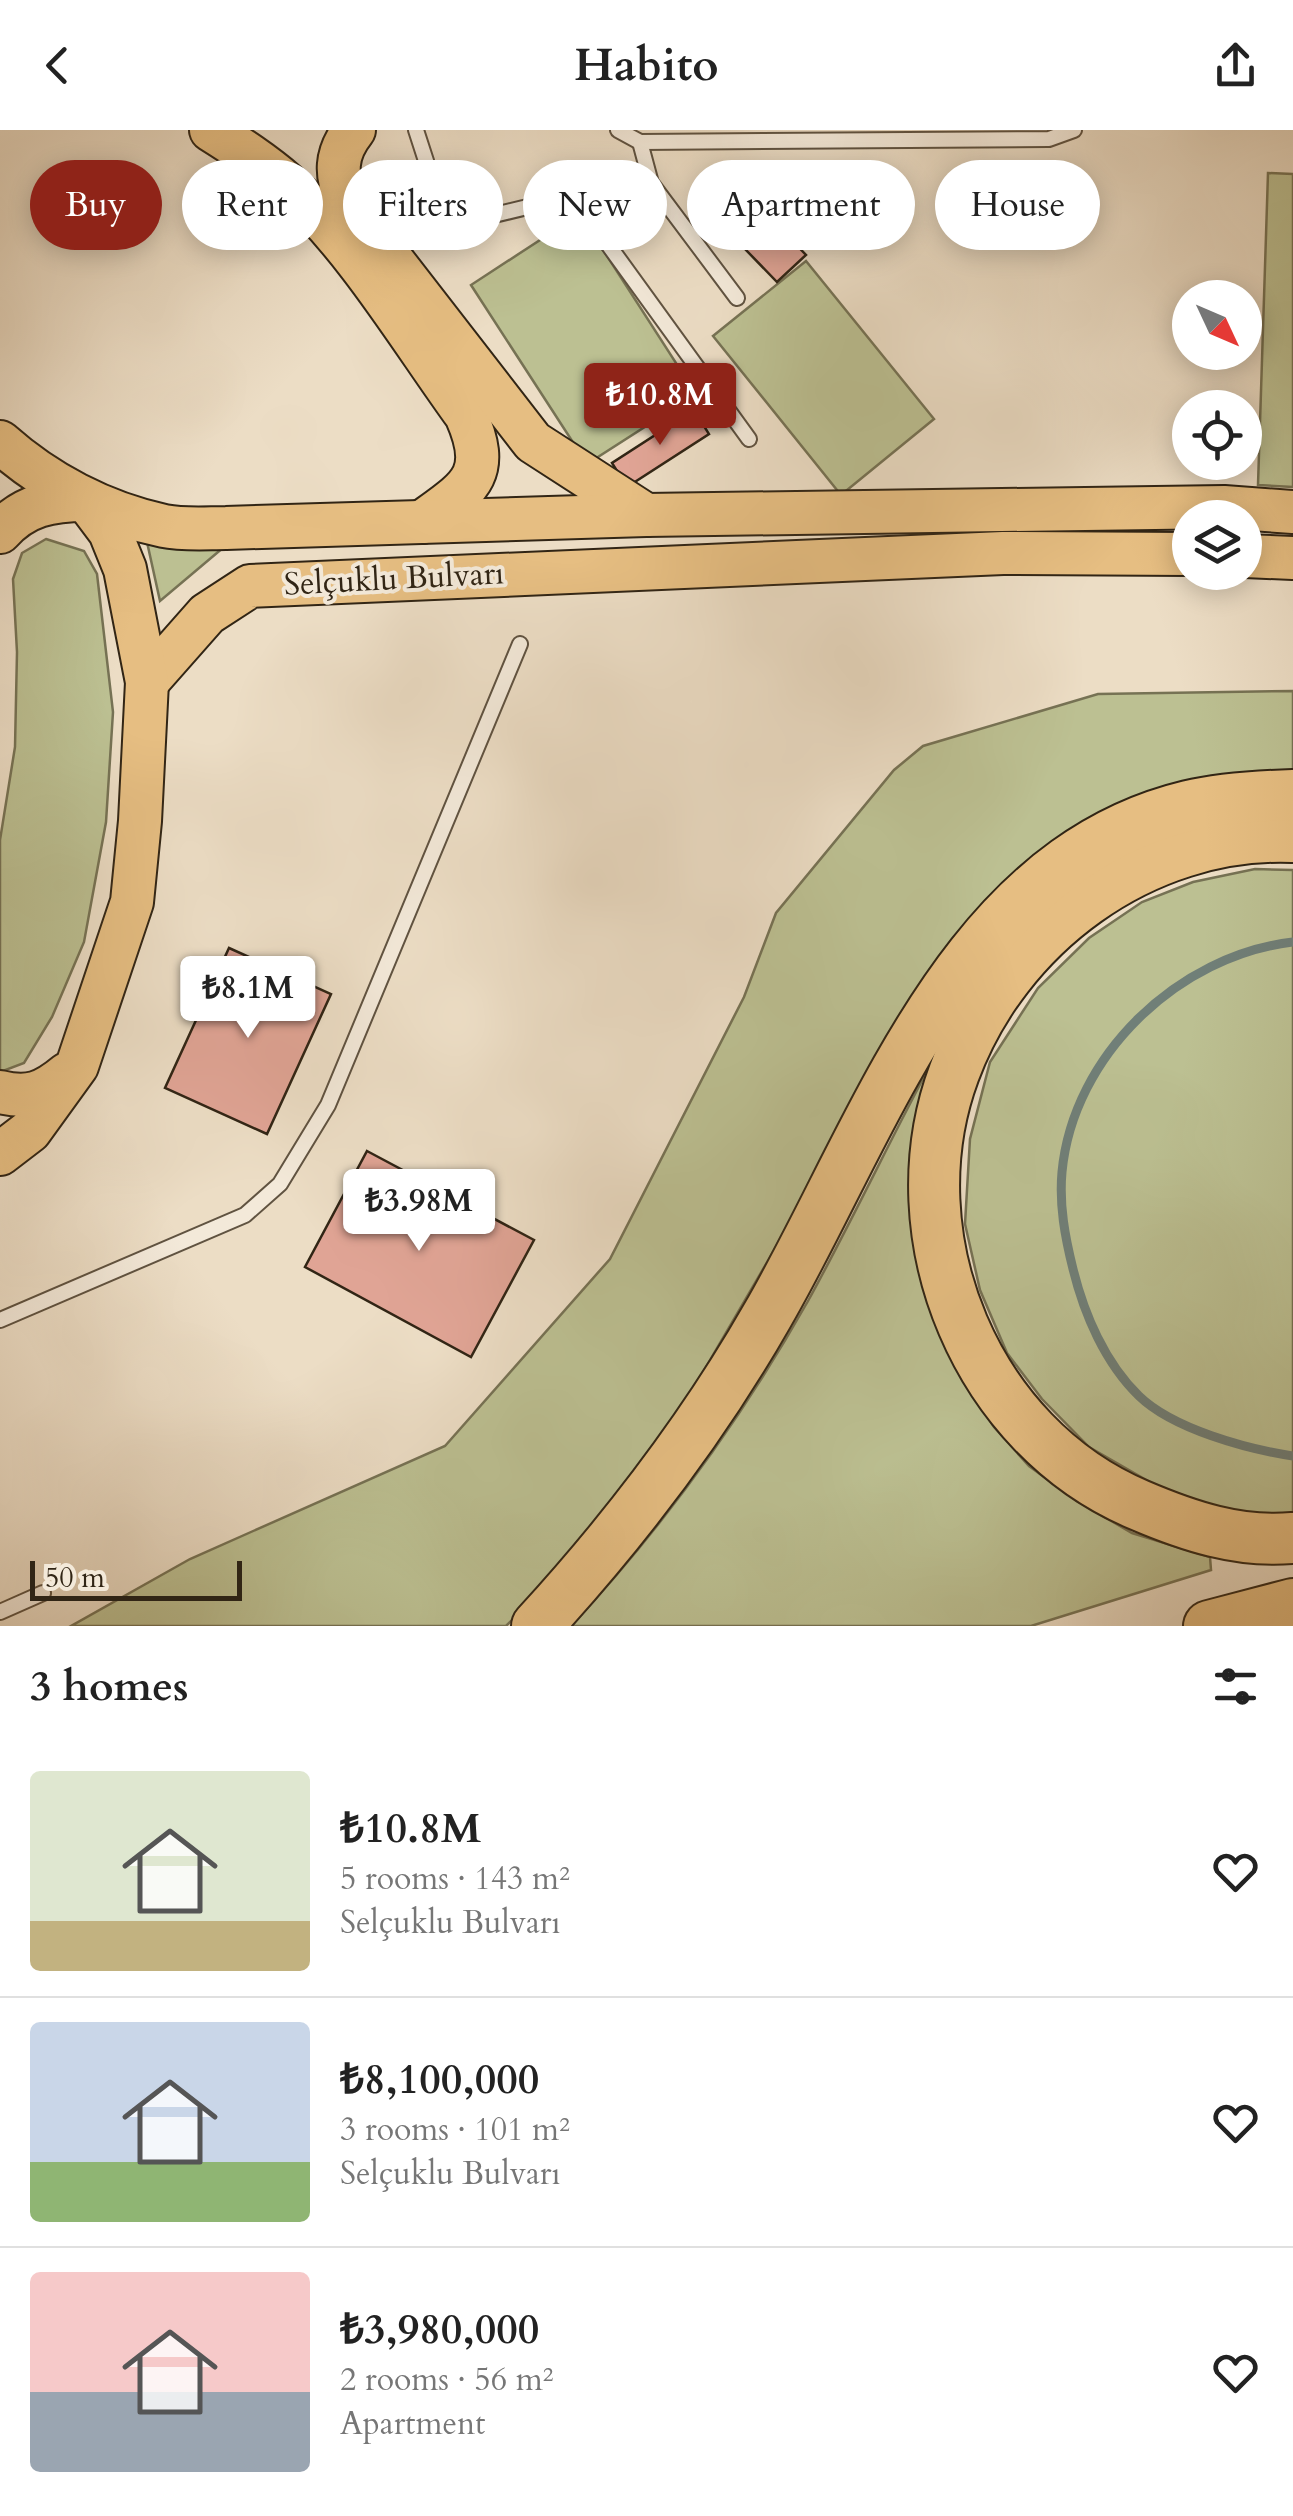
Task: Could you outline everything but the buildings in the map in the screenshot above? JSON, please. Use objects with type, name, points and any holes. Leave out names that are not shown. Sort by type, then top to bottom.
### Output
[{"type":"highway","points":[[537,1626],[645,1498],[708,1412],[768,1316],[920,1032],[954,977],[993,928],[1042,882],[1099,843],[1141,823],[1186,806],[1244,797],[1293,795]]},
{"type":"highway","points":[[1293,836],[1230,840],[1180,852],[1133,871],[1043,934],[1002,984],[954,1073],[939,1142],[936,1196],[938,1234],[952,1303],[975,1354],[1004,1400],[1034,1434],[1110,1492],[1160,1514],[1207,1531],[1272,1540],[1293,1538]]},
{"type":"highway","points":[[1210,1626],[1293,1604]]},
{"type":"main road","points":[[212,130],[267,168],[333,233],[466,415],[479,443],[478,467],[468,488],[422,522]]},
{"type":"main road","points":[[354,130],[343,144],[338,160],[338,180],[347,202],[458,350],[533,442],[646,515]]},
{"type":"main road","name":"Selçuklu Bulvarı","points":[[0,442],[33,472],[86,500],[166,527],[1224,507],[1293,512]]},
{"type":"main road","points":[[0,532],[22,511],[52,500],[86,500],[110,532],[125,569],[147,682],[132,902],[77,1066],[30,1132],[0,1154]]},
{"type":"main road","name":"Selçuklu Bulvarı","points":[[147,682],[207,614],[250,586],[1003,553],[1172,554]]},
{"type":"main road","points":[[1262,557],[1293,558]]},
{"type":"main road","points":[[0,1092],[23,1098],[48,1090],[77,1066]]},
{"type":"lane","points":[[416,130],[427,164],[465,222],[573,196],[749,439]]},
{"type":"lane","points":[[618,130],[640,142],[1049,138],[1074,130]]},
{"type":"lane","points":[[640,142],[650,183],[737,298]]},
{"type":"lane","points":[[0,1320],[245,1215],[280,1184],[328,1106],[520,644]]},
{"type":"lane","points":[[0,1612],[43,1593]]},
{"type":"green space","points":[[1268,173],[1293,174],[1293,487],[1258,485],[1262,480]]},
{"type":"green space","points":[[525,250],[603,250],[696,394],[587,464],[471,285]]},
{"type":"green space","points":[[806,261],[934,419],[841,495],[713,336]]},
{"type":"green space","points":[[46,539],[84,551],[97,574],[113,712],[106,822],[84,942],[52,1017],[24,1063],[3,1071],[0,840],[15,747],[17,652],[13,579],[22,553]]},
{"type":"green space","points":[[147,542],[224,547],[160,601]]},
{"type":"green space","points":[[1293,691],[1293,777],[1042,854],[981,907],[899,1018],[773,1252],[670,1429],[555,1578],[506,1626],[71,1626],[190,1559],[445,1446],[610,1259],[744,997],[776,913],[894,770],[923,746],[1098,694]]},
{"type":"green space","points":[[1255,869],[1293,870],[1293,1518],[1241,1517],[1155,1485],[1089,1447],[1042,1399],[1007,1353],[980,1290],[965,1224],[970,1139],[990,1062],[1038,988],[1089,938],[1142,902],[1193,882]]},
{"type":"green space","points":[[934,1058],[941,1333],[966,1384],[994,1427],[1029,1466],[1077,1501],[1132,1533],[1210,1557],[1211,1570],[1031,1626],[571,1626],[669,1511],[756,1387],[808,1301]]},
{"type":"waterway","points":[[1293,942],[1251,951],[1210,967],[1139,1018],[1110,1051],[1087,1089],[1070,1129],[1061,1184],[1065,1233],[1083,1303],[1097,1337],[1127,1383],[1153,1408],[1191,1428],[1233,1443],[1293,1456]]}]
